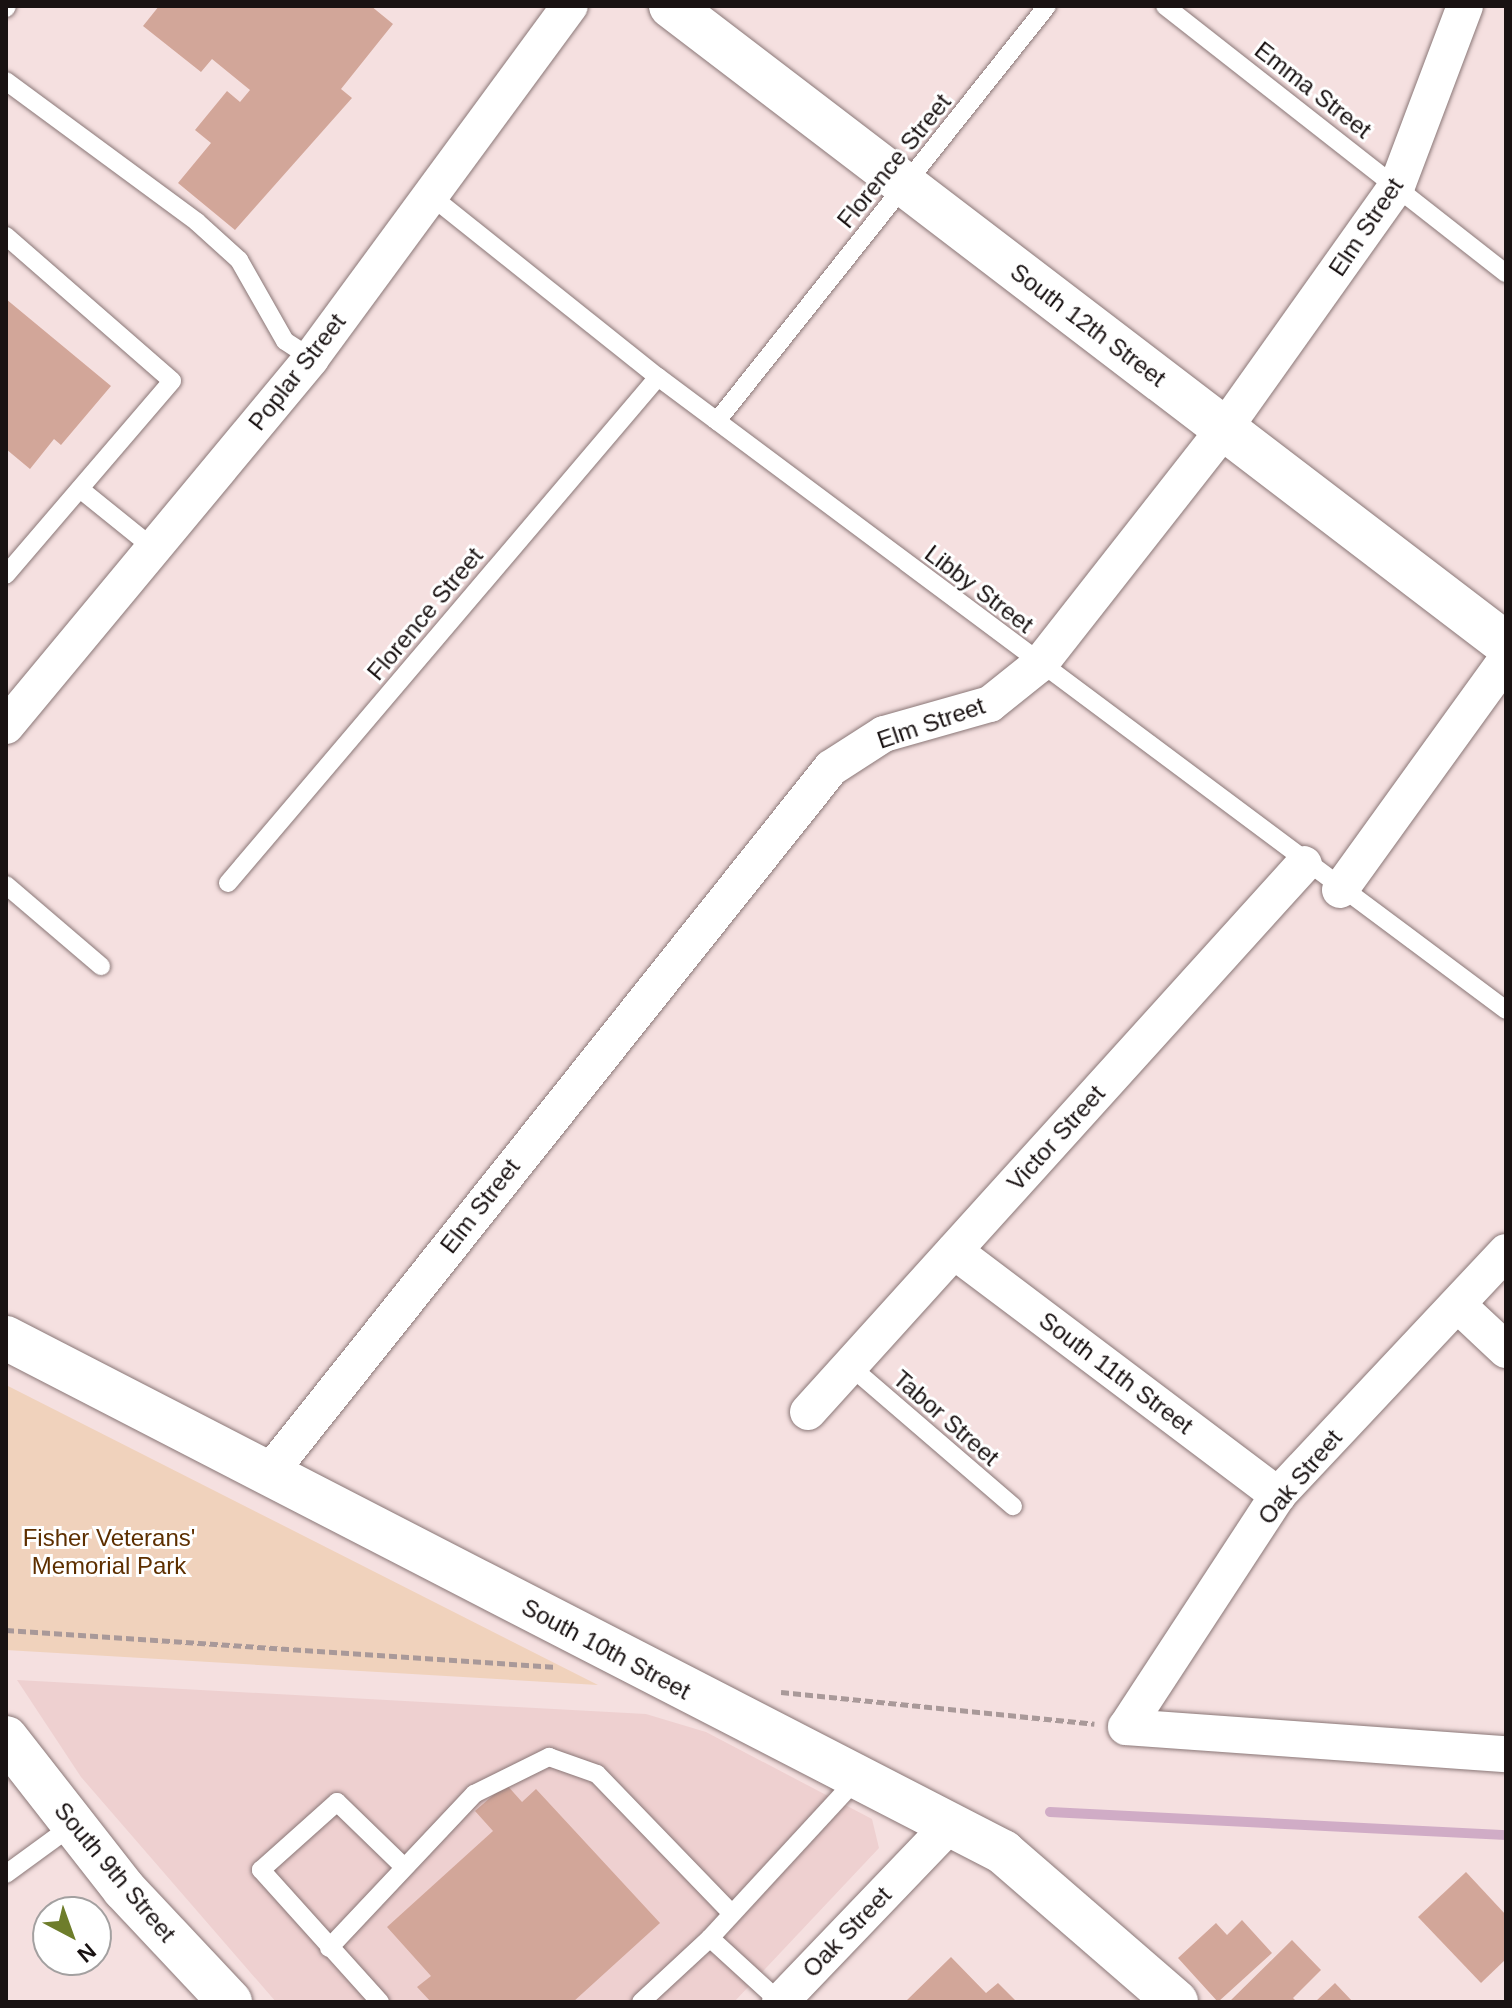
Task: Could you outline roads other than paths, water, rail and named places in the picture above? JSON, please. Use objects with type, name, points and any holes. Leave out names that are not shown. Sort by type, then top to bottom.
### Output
[{"type":"main road","name":"South 12th Street","points":[[671,6],[1506,644]]},
{"type":"main road","name":"South 10th Street","points":[[6,1338],[270,1472],[947,1828],[1003,1852],[1176,2002]]},
{"type":"main road","name":"South 9th Street","points":[[6,1738],[73,1825],[230,2002]]},
{"type":"street","name":"Poplar Street","points":[[6,726],[311,358],[570,6]]},
{"type":"street","name":"Elm Street","points":[[270,1472],[831,768],[884,734],[990,704],[1040,664],[1224,429],[1397,186],[1465,6]]},
{"type":"street","points":[[1340,890],[1506,660]]},
{"type":"street","name":"Victor Street","points":[[808,1412],[1304,864]]},
{"type":"street","name":"South 11th Street","points":[[954,1251],[1278,1495]]},
{"type":"street","name":"Oak Street","points":[[1506,1252],[1278,1495],[1126,1727],[1506,1754]]},
{"type":"street","points":[[1458,1305],[1506,1350]]},
{"type":"street","name":"Oak Street","points":[[780,2002],[947,1828]]},
{"type":"lane","name":"Florence Street","points":[[717,421],[907,186],[1047,6]]},
{"type":"lane","name":"Emma Street","points":[[1165,6],[1184,13],[1506,273]]},
{"type":"lane","points":[[6,81],[229,250],[285,341],[311,358]]},
{"type":"lane","name":"Libby Street","points":[[431,196],[658,377],[1304,864],[1506,1010]]},
{"type":"lane","points":[[6,236],[172,381],[6,575]]},
{"type":"lane","name":"Florence Street","points":[[228,883],[658,377]]},
{"type":"lane","points":[[80,489],[153,548]]},
{"type":"lane","points":[[6,885],[101,966]]},
{"type":"lane","name":"Tabor Street","points":[[850,1366],[1013,1506]]},
{"type":"lane","points":[[329,1948],[404,1867],[487,1788],[549,1757],[597,1774],[732,1914]]},
{"type":"lane","points":[[641,2002],[710,1938],[856,1780]]},
{"type":"lane","points":[[380,2002],[261,1870],[337,1802],[404,1867]]},
{"type":"lane","points":[[8,1868],[73,1825]]},
{"type":"lane","points":[[710,1938],[780,2002]]},
{"type":"waterway","points":[[1050,1812],[1506,1835]]},
{"type":"park label","name":"Fisher Veterans' Memorial Park","points":[[109,1552]]}]
